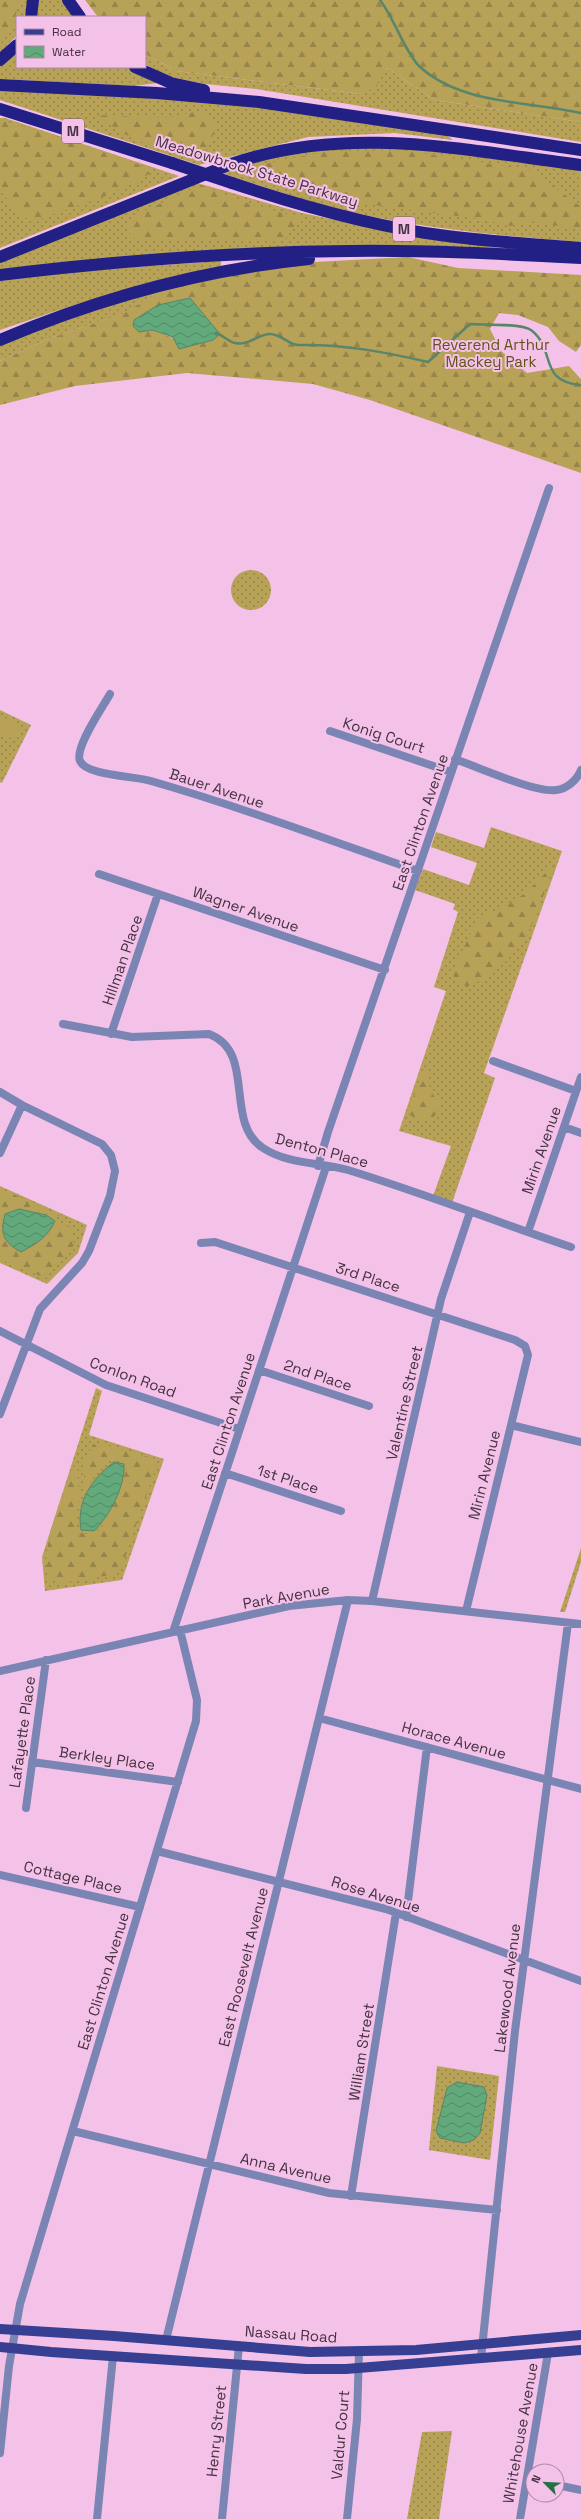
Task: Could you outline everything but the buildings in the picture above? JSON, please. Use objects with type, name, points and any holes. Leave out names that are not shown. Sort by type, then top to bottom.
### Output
[{"type":"highway","points":[[31,16],[33,0]]},
{"type":"highway","points":[[68,0],[79,16]]},
{"type":"highway","points":[[0,60],[16,46]]},
{"type":"highway","points":[[137,68],[171,83],[259,102]]},
{"type":"highway","points":[[0,85],[157,93],[259,102],[581,150]]},
{"type":"highway","name":"Meadowbrook State Parkway","points":[[0,109],[321,210],[414,231],[480,240],[581,248]]},
{"type":"highway","points":[[0,258],[231,164],[261,155],[304,146],[364,141],[396,142],[581,165]]},
{"type":"highway","points":[[0,275],[202,256],[350,251],[581,258]]},
{"type":"highway","points":[[0,340],[52,318],[119,296],[200,276],[292,261],[399,252]]},
{"type":"main road","name":"Nassau Road","points":[[0,2329],[15,2339],[113,2356],[306,2369],[359,2368],[581,2350]]},
{"type":"main road","name":"Nassau Road","points":[[0,2347],[15,2339],[166,2340],[310,2352],[359,2352],[416,2350],[581,2335]]},
{"type":"main road","points":[[548,2352],[551,2346],[567,2336]]},
{"type":"street","name":"East Clinton Avenue","points":[[0,2453],[9,2366],[20,2304],[178,1782],[198,1711],[177,1631],[239,1429],[309,1219],[322,1166],[328,1132],[385,970],[451,772],[549,488]]},
{"type":"street","name":"Bauer Avenue","points":[[110,694],[79,749],[79,760],[84,767],[102,772],[149,780],[418,871]]},
{"type":"street","name":"Konig Court","points":[[330,731],[451,772]]},
{"type":"street","points":[[456,759],[539,788],[554,790],[571,784],[581,770]]},
{"type":"street","name":"Wagner Avenue","points":[[99,874],[385,970]]},
{"type":"street","name":"Hillman Place","points":[[111,1034],[158,894]]},
{"type":"street","name":"Denton Place","points":[[63,1024],[132,1037],[209,1034],[220,1038],[228,1047],[234,1060],[244,1120],[252,1138],[263,1148],[275,1154],[322,1166],[346,1170],[571,1247]]},
{"type":"street","points":[[492,1061],[576,1091]]},
{"type":"street","name":"Mirin Avenue","points":[[528,1232],[581,1077]]},
{"type":"street","points":[[0,1092],[22,1105],[102,1144],[111,1155],[115,1171],[110,1196],[89,1251],[82,1263],[40,1308],[0,1414]]},
{"type":"street","points":[[0,1153],[22,1105]]},
{"type":"street","points":[[564,1127],[581,1133]]},
{"type":"street","name":"Valentine Street","points":[[372,1601],[440,1315],[441,1299],[470,1212]]},
{"type":"street","name":"3rd Place","points":[[201,1243],[215,1242],[515,1340],[525,1346]]},
{"type":"street","name":"Conlon Road","points":[[0,1331],[106,1385],[239,1429]]},
{"type":"street","name":"Mirin Avenue","points":[[466,1611],[528,1355],[525,1346]]},
{"type":"street","name":"2nd Place","points":[[259,1370],[368,1406]]},
{"type":"street","points":[[511,1425],[581,1442]]},
{"type":"street","name":"1st Place","points":[[225,1473],[341,1511]]},
{"type":"street","name":"Park Avenue","points":[[0,1671],[289,1606],[348,1600],[372,1601],[581,1624]]},
{"type":"street","name":"East Roosevelt Avenue","points":[[166,2340],[348,1600]]},
{"type":"street","name":"Lakewood Avenue","points":[[481,2358],[525,1960],[568,1623]]},
{"type":"street","name":"Lafayette Place","points":[[26,1808],[46,1660]]},
{"type":"street","name":"Horace Avenue","points":[[319,1718],[581,1789]]},
{"type":"street","points":[[406,1917],[427,1747]]},
{"type":"street","name":"Berkley Place","points":[[32,1762],[178,1782]]},
{"type":"street","name":"Rose Avenue","points":[[157,1851],[279,1881],[396,1913],[581,1981]]},
{"type":"street","name":"Cottage Place","points":[[0,1876],[140,1906]]},
{"type":"street","name":"William Street","points":[[351,2196],[396,1913]]},
{"type":"street","name":"Anna Avenue","points":[[73,2131],[329,2193],[497,2210]]},
{"type":"street","name":"Henry Street","points":[[222,2519],[239,2346]]},
{"type":"street","name":"Valdur Court","points":[[347,2519],[357,2419],[359,2352]]},
{"type":"street","name":"Whitehouse Avenue","points":[[532,2463],[548,2352]]},
{"type":"street","points":[[97,2519],[113,2356]]},
{"type":"street","points":[[565,2487],[581,2490]]},
{"type":"street","name":"Whitehouse Avenue","points":[[520,2519],[525,2500]]},
{"type":"green space","points":[[0,0],[29,0],[24,16],[16,16],[16,36],[0,53]]},
{"type":"green space","points":[[0,0],[19,0],[13,29],[0,44]]},
{"type":"green space","points":[[37,0],[64,0],[74,16],[36,16]]},
{"type":"green space","points":[[85,0],[581,0],[581,122],[435,100],[387,68],[379,78],[377,86],[362,94],[176,71],[146,55],[146,16],[97,16]]},
{"type":"green space","points":[[16,51],[16,68],[132,68],[158,83],[134,86],[0,79],[0,64]]},
{"type":"green space","points":[[146,55],[176,71],[362,94],[387,68],[435,100],[581,122],[581,142],[256,89],[205,84],[166,76],[146,65]]},
{"type":"green space","points":[[0,89],[168,99],[263,108],[446,135],[453,140],[395,133],[308,137],[199,165],[0,100]]},
{"type":"green space","points":[[205,110],[218,124],[205,151],[191,159],[134,139],[93,115],[165,118]]},
{"type":"green space","points":[[0,118],[5,118],[179,176],[0,248]]},
{"type":"green space","points":[[0,120],[49,133],[154,170],[139,181],[103,197],[39,219],[25,218],[10,205],[0,186]]},
{"type":"green space","points":[[381,144],[581,168],[581,242],[433,227],[364,215],[282,193],[222,173],[243,165],[313,148]]},
{"type":"green space","points":[[399,150],[532,170],[581,207],[581,230],[537,222],[509,226],[487,220],[315,197],[299,187],[288,183],[233,173],[259,165],[329,151]]},
{"type":"green space","points":[[194,182],[302,213],[414,236],[515,247],[514,250],[405,247],[0,271],[0,258]]},
{"type":"green space","points":[[201,185],[252,205],[307,219],[295,225],[284,241],[138,240],[131,237],[125,224],[142,212]]},
{"type":"green space","name":"Reverend Arthur Mackey Park","points":[[408,257],[458,268],[581,275],[581,345],[576,352],[559,341],[548,327],[518,315],[499,313],[490,329],[501,351],[527,373],[569,366],[581,379],[581,473],[370,400],[313,384],[187,373],[75,386],[0,405],[0,361],[48,339],[125,313],[162,289],[232,273],[314,262]],"holes":[[[190,298],[216,330],[173,338],[152,330]]]},
{"type":"green space","points":[[221,261],[221,267],[137,286],[0,330],[0,281],[79,271]]},
{"type":"green space","points":[[162,289],[126,313],[48,339],[0,361],[0,344],[77,313]]},
{"type":"green space","points":[[255,570],[262,573],[268,579],[271,590],[270,598],[262,607],[255,610],[247,610],[240,607],[232,598],[231,586],[234,579],[243,571]]},
{"type":"green space","points":[[0,710],[31,725],[2,783],[0,782]]},
{"type":"green space","points":[[0,715],[21,726],[14,740],[0,732]]},
{"type":"green space","points":[[491,827],[562,851],[484,1073],[495,1078],[452,1203],[433,1196],[451,1146],[399,1131],[446,991],[434,987],[458,912],[453,909],[455,904],[415,890],[423,869],[469,885],[477,863],[431,847],[436,832],[484,848]]},
{"type":"green space","points":[[554,864],[534,920],[526,936],[515,951],[503,964],[487,976],[467,987],[456,981],[452,972],[478,918],[491,913],[520,897]]},
{"type":"green space","points":[[428,1056],[429,1086],[434,1096],[439,1101],[440,1109],[435,1116],[430,1119],[415,1120],[408,1112]]},
{"type":"green space","points":[[0,1186],[87,1225],[78,1253],[47,1284],[0,1263]]},
{"type":"green space","points":[[0,1188],[61,1216],[16,1209],[8,1221],[49,1222],[72,1227],[74,1245],[46,1278],[0,1260]]},
{"type":"green space","points":[[96,1388],[102,1391],[89,1435],[164,1459],[122,1580],[45,1591],[42,1557]]},
{"type":"green space","points":[[93,1444],[109,1446],[156,1459],[157,1464],[121,1569],[115,1574],[61,1584],[49,1579],[47,1552],[49,1537],[74,1465],[77,1465],[79,1499],[75,1530],[86,1534],[101,1529],[126,1471],[120,1458],[104,1462],[84,1491],[84,1463]]},
{"type":"green space","points":[[581,1548],[581,1562],[565,1612],[560,1612]]},
{"type":"green space","points":[[437,2066],[499,2076],[490,2160],[429,2150]]},
{"type":"green space","points":[[452,2431],[439,2519],[407,2519],[422,2432]]},
{"type":"water","points":[[190,298],[220,334],[213,340],[179,349],[173,337],[152,330],[139,332],[133,326],[134,320],[158,305]]},
{"type":"water","points":[[19,1209],[46,1215],[55,1221],[41,1240],[21,1252],[10,1245],[4,1237],[3,1232],[5,1214]]},
{"type":"water","points":[[114,1462],[124,1464],[124,1473],[119,1491],[111,1509],[94,1531],[81,1530],[80,1519],[83,1500],[93,1483]]},
{"type":"water","points":[[457,2082],[484,2087],[487,2095],[480,2133],[474,2140],[464,2143],[440,2138],[436,2131],[447,2088]]},
{"type":"waterway","points":[[380,0],[414,60],[419,66],[436,79],[455,88],[496,100],[581,113]]},
{"type":"waterway","points":[[216,333],[235,343],[245,343],[261,336],[274,334],[295,345],[364,349],[428,362],[470,324],[519,326],[531,330],[539,338],[544,346],[549,364],[558,378],[567,382],[581,385]]}]
